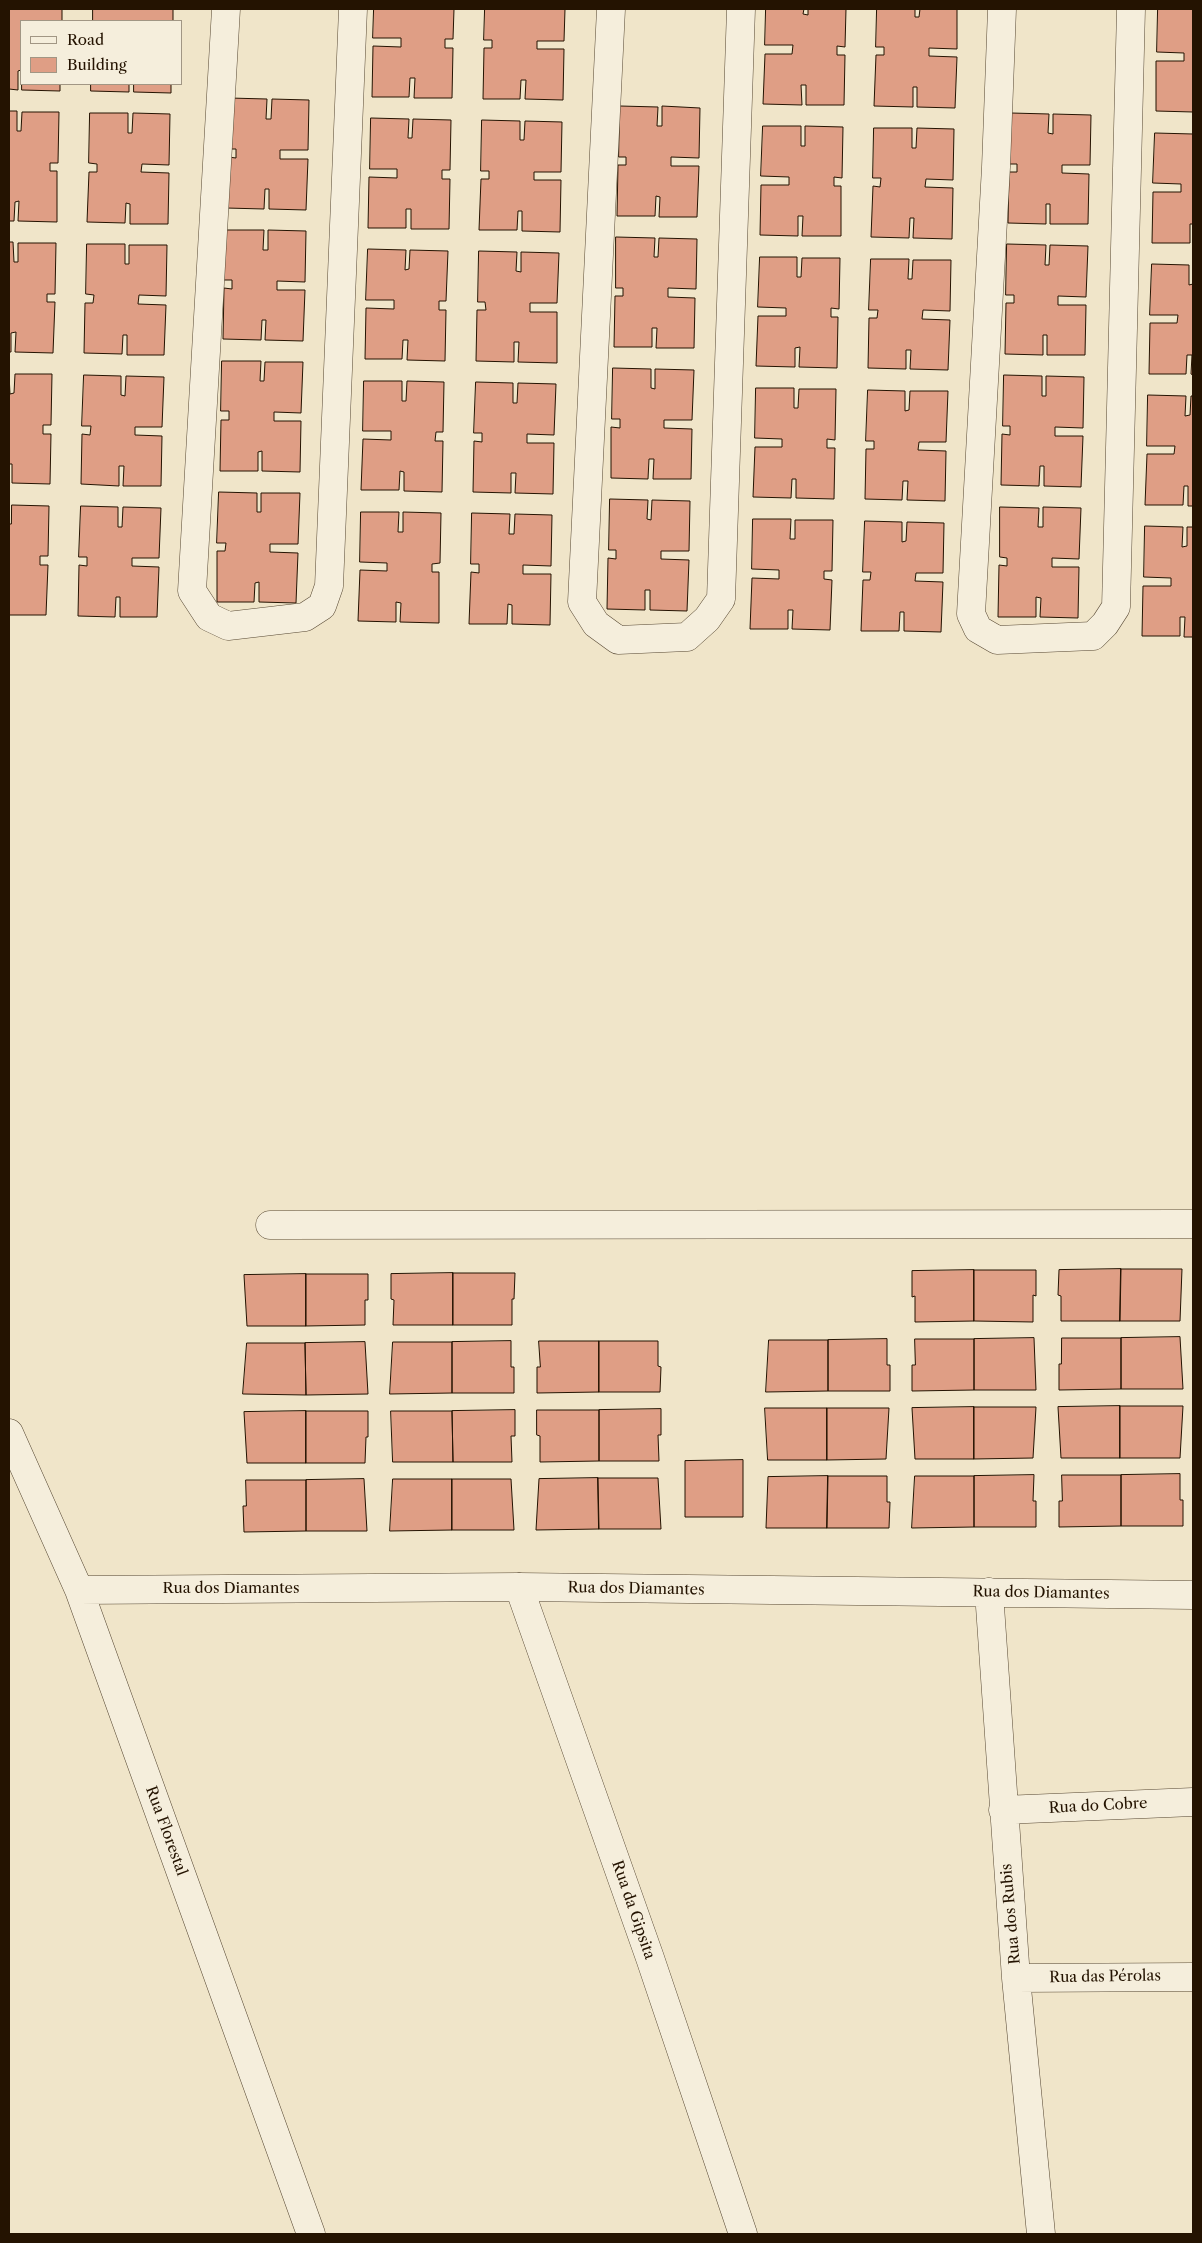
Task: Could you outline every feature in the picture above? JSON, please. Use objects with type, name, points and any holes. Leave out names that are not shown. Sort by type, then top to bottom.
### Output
[{"type":"street","points":[[226,9],[192,591],[209,617],[228,626],[305,617],[322,606],[329,586],[352,9]]},
{"type":"street","points":[[611,9],[582,602],[596,624],[618,640],[687,637],[707,619],[721,599],[741,9]]},
{"type":"street","points":[[1002,9],[996,167],[972,614],[978,629],[997,640],[1093,636],[1105,624],[1116,607],[1131,9]]},
{"type":"street","points":[[270,1225],[1193,1224]]},
{"type":"street","name":"Rua Florestal","points":[[9,1433],[79,1590],[311,2234]]},
{"type":"street","name":"Rua dos Diamantes","points":[[79,1590],[519,1587],[1193,1595]]},
{"type":"street","name":"Rua da Gipsita","points":[[519,1587],[640,1930],[743,2234]]},
{"type":"street","name":"Rua dos Rubis","points":[[989,1592],[1016,1978],[1041,2234]]},
{"type":"street","name":"Rua do Cobre","points":[[1003,1810],[1193,1802]]},
{"type":"street","name":"Rua das Pérolas","points":[[1016,1978],[1193,1976]]},
{"type":"building","points":[[9,9],[62,9],[62,20],[20,20],[18,90],[9,89]]},
{"type":"building","points":[[93,9],[173,9],[173,20],[93,20]]},
{"type":"building","points":[[374,9],[454,9],[453,39],[445,39],[445,48],[453,48],[452,98],[414,98],[415,78],[410,78],[409,97],[372,97],[373,46],[401,47],[401,38],[373,38]]},
{"type":"building","points":[[485,9],[565,9],[564,41],[537,41],[537,49],[564,49],[563,100],[525,99],[526,80],[521,80],[520,99],[483,99],[484,48],[492,48],[492,40],[484,40]]},
{"type":"building","points":[[766,9],[804,9],[803,14],[808,15],[808,9],[846,9],[845,47],[837,46],[837,55],[845,55],[844,105],[806,105],[806,85],[801,85],[802,105],[763,104],[765,54],[792,54],[793,45],[765,45]]},
{"type":"building","points":[[877,9],[915,9],[915,17],[919,17],[920,9],[957,9],[957,49],[929,48],[929,56],[957,57],[955,108],[917,107],[917,87],[913,87],[913,107],[874,106],[876,55],[884,55],[884,47],[876,47]]},
{"type":"building","points":[[1158,9],[1193,9],[1193,112],[1156,111],[1156,61],[1184,61],[1184,53],[1157,52]]},
{"type":"building","points":[[22,85],[60,85],[60,91],[22,90]]},
{"type":"building","points":[[91,85],[129,85],[129,92],[91,91]]},
{"type":"building","points":[[134,85],[171,85],[171,93],[134,92]]},
{"type":"building","points":[[229,98],[267,99],[266,119],[271,119],[272,99],[309,100],[308,150],[280,150],[280,159],[308,159],[306,210],[269,209],[269,189],[265,189],[264,209],[226,208],[228,157],[236,158],[236,149],[228,149]]},
{"type":"building","points":[[620,106],[658,107],[657,126],[662,126],[662,106],[700,108],[699,158],[671,157],[671,166],[699,166],[697,217],[659,217],[660,197],[656,196],[655,216],[617,216],[618,165],[626,165],[626,157],[619,157]]},
{"type":"building","points":[[9,111],[17,111],[17,131],[21,131],[22,112],[59,112],[58,163],[50,163],[50,171],[57,171],[57,222],[18,221],[19,201],[15,202],[14,221],[9,221]]},
{"type":"building","points":[[90,113],[128,113],[128,133],[132,133],[133,113],[170,114],[169,165],[142,164],[141,172],[169,173],[168,224],[130,224],[130,204],[126,203],[125,223],[87,222],[89,172],[97,172],[97,164],[89,163]]},
{"type":"building","points":[[1011,113],[1049,114],[1048,133],[1053,134],[1053,114],[1091,115],[1090,165],[1062,165],[1062,173],[1089,174],[1088,224],[1050,224],[1050,204],[1046,204],[1046,224],[1008,223],[1009,172],[1017,172],[1017,164],[1010,164]]},
{"type":"building","points":[[371,118],[409,119],[408,138],[412,138],[413,119],[451,120],[450,170],[442,170],[442,179],[450,179],[449,229],[411,229],[411,209],[406,209],[406,228],[368,228],[369,177],[397,178],[397,169],[370,169]]},
{"type":"building","points":[[482,120],[520,121],[520,140],[524,140],[525,121],[562,122],[561,172],[534,172],[534,180],[561,180],[560,232],[522,231],[522,211],[518,211],[517,230],[479,230],[481,179],[489,179],[489,171],[481,171]]},
{"type":"building","points":[[763,126],[801,126],[801,146],[805,146],[805,126],[843,127],[842,178],[834,177],[834,186],[841,186],[841,236],[802,236],[803,216],[798,216],[798,236],[760,235],[761,185],[789,185],[789,177],[761,176]]},
{"type":"building","points":[[874,128],[912,128],[912,148],[916,148],[917,128],[954,129],[953,180],[926,179],[925,187],[953,188],[952,239],[913,238],[914,218],[910,218],[909,238],[871,237],[873,186],[880,187],[881,178],[873,178]]},
{"type":"building","points":[[1155,133],[1193,134],[1193,224],[1190,224],[1190,243],[1152,243],[1153,192],[1181,192],[1181,184],[1153,183]]},
{"type":"building","points":[[226,230],[264,230],[263,250],[268,250],[268,230],[306,231],[305,282],[277,281],[277,290],[305,290],[303,341],[265,340],[266,320],[262,320],[261,340],[223,339],[224,288],[232,289],[232,280],[224,280]]},
{"type":"building","points":[[616,237],[655,238],[654,257],[658,257],[659,238],[697,239],[696,289],[668,288],[668,297],[695,298],[694,348],[656,348],[657,328],[652,328],[652,347],[614,347],[615,296],[623,296],[623,288],[616,288]]},
{"type":"building","points":[[9,242],[13,242],[14,262],[18,262],[18,243],[56,243],[55,294],[47,294],[47,302],[55,302],[53,353],[15,352],[16,332],[11,333],[11,352],[9,352]]},
{"type":"building","points":[[87,244],[125,244],[125,264],[129,264],[129,245],[167,245],[166,296],[139,295],[138,304],[166,305],[164,355],[127,355],[127,335],[123,335],[122,354],[84,353],[85,303],[93,303],[94,295],[86,294]]},
{"type":"building","points":[[1007,244],[1046,245],[1045,265],[1049,265],[1050,245],[1088,246],[1086,297],[1058,296],[1058,305],[1086,305],[1085,355],[1047,355],[1047,335],[1043,335],[1043,355],[1005,354],[1006,303],[1014,303],[1014,295],[1006,295]]},
{"type":"building","points":[[368,249],[406,250],[405,270],[409,269],[410,250],[448,251],[446,301],[439,301],[439,310],[446,310],[445,361],[407,360],[408,340],[403,340],[402,359],[365,359],[366,308],[394,309],[394,300],[366,300]]},
{"type":"building","points":[[479,251],[517,252],[516,271],[521,272],[521,252],[559,253],[557,303],[530,303],[530,312],[557,312],[557,363],[518,362],[519,342],[514,342],[514,362],[476,361],[477,310],[486,310],[485,302],[478,302]]},
{"type":"building","points":[[760,257],[797,257],[797,277],[801,277],[802,258],[840,258],[839,309],[831,308],[831,317],[838,317],[837,368],[799,367],[800,347],[795,348],[795,367],[756,366],[758,316],[786,316],[786,308],[758,307]]},
{"type":"building","points":[[871,259],[909,259],[908,279],[912,279],[913,260],[951,260],[950,311],[923,310],[922,319],[950,320],[948,370],[910,369],[911,350],[906,350],[906,369],[868,368],[869,318],[877,318],[878,310],[869,310]]},
{"type":"building","points":[[1152,264],[1189,265],[1189,285],[1193,284],[1193,375],[1191,374],[1192,355],[1187,355],[1186,374],[1149,374],[1150,323],[1177,323],[1178,315],[1150,315]]},
{"type":"building","points":[[222,361],[261,361],[260,381],[264,381],[265,362],[303,362],[301,413],[274,412],[274,421],[301,421],[300,472],[262,471],[262,451],[258,452],[258,471],[220,471],[221,420],[229,420],[229,411],[221,411]]},
{"type":"building","points":[[613,368],[651,369],[651,388],[655,389],[655,369],[694,370],[692,420],[664,420],[664,428],[692,429],[691,479],[653,479],[654,459],[649,459],[648,479],[611,478],[611,427],[620,428],[620,419],[612,419]]},
{"type":"building","points":[[9,374],[10,394],[14,393],[15,374],[52,374],[51,425],[43,425],[43,434],[51,434],[50,484],[12,483],[12,464],[9,464]]},
{"type":"building","points":[[84,375],[121,376],[121,395],[125,396],[126,376],[164,377],[162,427],[135,427],[135,435],[162,436],[161,486],[123,486],[124,466],[119,466],[119,486],[81,484],[82,434],[90,435],[91,426],[82,426]]},
{"type":"building","points":[[1004,375],[1042,376],[1042,396],[1046,396],[1046,376],[1084,377],[1083,428],[1055,427],[1055,436],[1083,436],[1081,487],[1044,486],[1044,466],[1040,466],[1039,486],[1001,485],[1002,434],[1010,435],[1010,426],[1003,426]]},
{"type":"building","points":[[364,381],[402,381],[402,401],[406,401],[407,381],[444,382],[443,432],[436,432],[435,441],[443,441],[442,492],[404,491],[404,472],[400,471],[399,490],[361,490],[363,439],[391,440],[391,431],[363,431]]},
{"type":"building","points":[[476,382],[513,383],[513,403],[517,403],[518,383],[556,384],[554,435],[527,434],[527,443],[554,443],[553,494],[515,493],[516,473],[511,473],[511,493],[473,492],[474,441],[482,442],[482,433],[474,433]]},
{"type":"building","points":[[756,388],[794,388],[794,408],[798,408],[799,389],[836,389],[835,440],[827,439],[827,448],[835,448],[834,499],[796,498],[796,479],[792,479],[791,498],[753,497],[755,447],[782,447],[782,439],[755,438]]},
{"type":"building","points":[[868,390],[905,391],[905,411],[909,410],[910,391],[948,391],[946,442],[919,442],[918,450],[946,451],[945,501],[907,500],[908,481],[903,481],[902,500],[865,499],[866,449],[874,449],[874,441],[866,441]]},
{"type":"building","points":[[1148,395],[1186,396],[1185,416],[1190,415],[1191,396],[1193,396],[1193,506],[1188,506],[1188,486],[1184,486],[1183,505],[1145,505],[1147,454],[1174,454],[1175,446],[1147,446]]},
{"type":"building","points":[[219,492],[257,493],[257,512],[261,512],[261,493],[300,493],[298,544],[270,544],[270,552],[298,553],[296,603],[259,602],[259,582],[255,583],[254,602],[217,602],[217,551],[225,551],[226,543],[217,543]]},
{"type":"building","points":[[610,499],[648,500],[647,519],[651,520],[652,500],[690,501],[689,551],[661,551],[661,559],[689,560],[687,611],[650,610],[650,590],[645,590],[645,610],[607,609],[608,558],[616,559],[616,550],[609,550]]},
{"type":"building","points":[[12,505],[49,506],[48,556],[40,556],[40,565],[48,565],[46,615],[9,615],[9,524],[11,524]]},
{"type":"building","points":[[81,506],[118,507],[118,527],[122,527],[123,507],[161,508],[159,558],[132,558],[132,566],[159,567],[157,617],[120,617],[120,597],[116,597],[115,617],[78,616],[79,565],[87,566],[87,557],[79,557]]},
{"type":"building","points":[[1000,507],[1039,508],[1038,527],[1043,527],[1043,507],[1081,508],[1079,559],[1052,558],[1052,567],[1079,567],[1078,618],[1040,617],[1041,598],[1036,597],[1036,617],[998,617],[999,565],[1007,566],[1007,558],[1000,557]]},
{"type":"building","points":[[361,512],[399,512],[398,532],[403,532],[403,512],[441,513],[440,563],[432,564],[432,572],[439,572],[439,623],[400,622],[401,603],[396,602],[396,622],[358,621],[360,570],[387,571],[387,563],[360,562]]},
{"type":"building","points":[[472,513],[510,514],[509,534],[514,534],[515,514],[552,515],[551,566],[523,565],[523,574],[551,574],[550,625],[512,624],[512,605],[508,604],[507,624],[469,624],[471,572],[479,573],[479,564],[471,564]]},
{"type":"building","points":[[753,519],[791,519],[790,539],[795,539],[795,520],[833,520],[832,571],[824,571],[824,579],[832,580],[830,630],[792,629],[793,610],[788,610],[788,629],[750,629],[752,578],[779,579],[779,570],[752,569]]},
{"type":"building","points":[[865,521],[902,522],[902,542],[906,541],[907,522],[944,523],[943,573],[916,573],[915,581],[943,582],[941,632],[904,631],[904,612],[900,612],[899,631],[861,631],[863,580],[870,580],[871,572],[863,572]]},
{"type":"building","points":[[1145,526],[1183,527],[1182,547],[1187,546],[1187,527],[1193,527],[1193,637],[1184,637],[1185,617],[1180,617],[1180,636],[1142,636],[1143,586],[1171,586],[1171,578],[1144,577]]},
{"type":"building","points":[[1121,1269],[1120,1321],[1061,1321],[1061,1296],[1058,1295],[1059,1270]]},
{"type":"building","points":[[1121,1269],[1182,1269],[1180,1321],[1120,1321]]},
{"type":"building","points":[[974,1270],[974,1321],[915,1322],[915,1296],[912,1297],[912,1271]]},
{"type":"building","points":[[974,1270],[1036,1270],[1036,1296],[1033,1295],[1033,1322],[974,1321]]},
{"type":"building","points":[[453,1273],[515,1273],[512,1325],[453,1325]]},
{"type":"building","points":[[453,1273],[453,1325],[393,1325],[394,1300],[391,1299],[391,1274]]},
{"type":"building","points":[[306,1274],[368,1274],[368,1300],[365,1300],[365,1325],[306,1326]]},
{"type":"building","points":[[306,1274],[306,1326],[247,1326],[244,1275]]},
{"type":"building","points":[[1180,1337],[1183,1389],[1121,1389],[1121,1338]]},
{"type":"building","points":[[1034,1338],[1036,1390],[974,1390],[974,1339]]},
{"type":"building","points":[[1062,1338],[1121,1338],[1121,1389],[1059,1390]]},
{"type":"building","points":[[887,1339],[890,1391],[828,1391],[828,1340]]},
{"type":"building","points":[[915,1339],[974,1339],[974,1390],[912,1391]]},
{"type":"building","points":[[769,1340],[828,1340],[828,1391],[766,1392]]},
{"type":"building","points":[[511,1341],[514,1393],[452,1393],[452,1342]]},
{"type":"building","points":[[539,1341],[599,1341],[599,1392],[537,1393],[537,1367],[540,1367]]},
{"type":"building","points":[[599,1341],[658,1341],[658,1366],[661,1367],[660,1392],[599,1392]]},
{"type":"building","points":[[365,1342],[368,1394],[306,1395],[305,1343]]},
{"type":"building","points":[[393,1342],[452,1342],[452,1393],[390,1394]]},
{"type":"building","points":[[247,1343],[305,1343],[306,1395],[243,1394]]},
{"type":"building","points":[[1120,1406],[1120,1458],[1061,1458],[1058,1407]]},
{"type":"building","points":[[1120,1406],[1183,1406],[1180,1458],[1120,1458]]},
{"type":"building","points":[[974,1407],[974,1459],[915,1459],[912,1408]]},
{"type":"building","points":[[974,1407],[1036,1407],[1033,1458],[974,1459]]},
{"type":"building","points":[[765,1408],[827,1408],[827,1460],[768,1460]]},
{"type":"building","points":[[827,1408],[889,1408],[886,1459],[827,1460]]},
{"type":"building","points":[[661,1409],[661,1435],[658,1435],[659,1461],[599,1461],[599,1410]]},
{"type":"building","points":[[515,1410],[515,1436],[511,1436],[512,1462],[453,1462],[452,1411]]},
{"type":"building","points":[[537,1410],[599,1410],[599,1461],[540,1462]]},
{"type":"building","points":[[306,1411],[368,1411],[365,1463],[306,1463]]},
{"type":"building","points":[[306,1411],[306,1463],[247,1463],[244,1412]]},
{"type":"building","points":[[391,1411],[452,1411],[453,1462],[393,1462]]},
{"type":"building","points":[[743,1460],[743,1517],[685,1517],[685,1461]]},
{"type":"building","points":[[1180,1474],[1183,1526],[1121,1526],[1121,1475]]},
{"type":"building","points":[[1034,1475],[1033,1501],[1036,1501],[1036,1527],[974,1527],[974,1476]]},
{"type":"building","points":[[1062,1475],[1121,1475],[1121,1526],[1059,1527]]},
{"type":"building","points":[[828,1476],[827,1528],[766,1528],[768,1477]]},
{"type":"building","points":[[828,1476],[887,1476],[887,1502],[890,1502],[889,1528],[827,1528]]},
{"type":"building","points":[[915,1476],[974,1476],[974,1527],[912,1528]]},
{"type":"building","points":[[598,1478],[658,1478],[661,1529],[599,1529]]},
{"type":"building","points":[[598,1478],[599,1529],[536,1530],[539,1479]]},
{"type":"building","points":[[364,1479],[367,1531],[306,1531],[306,1480]]},
{"type":"building","points":[[393,1479],[452,1479],[452,1530],[390,1531]]},
{"type":"building","points":[[452,1479],[511,1479],[514,1530],[452,1530]]},
{"type":"building","points":[[246,1480],[306,1480],[306,1531],[244,1532],[243,1506],[246,1506]]}]
